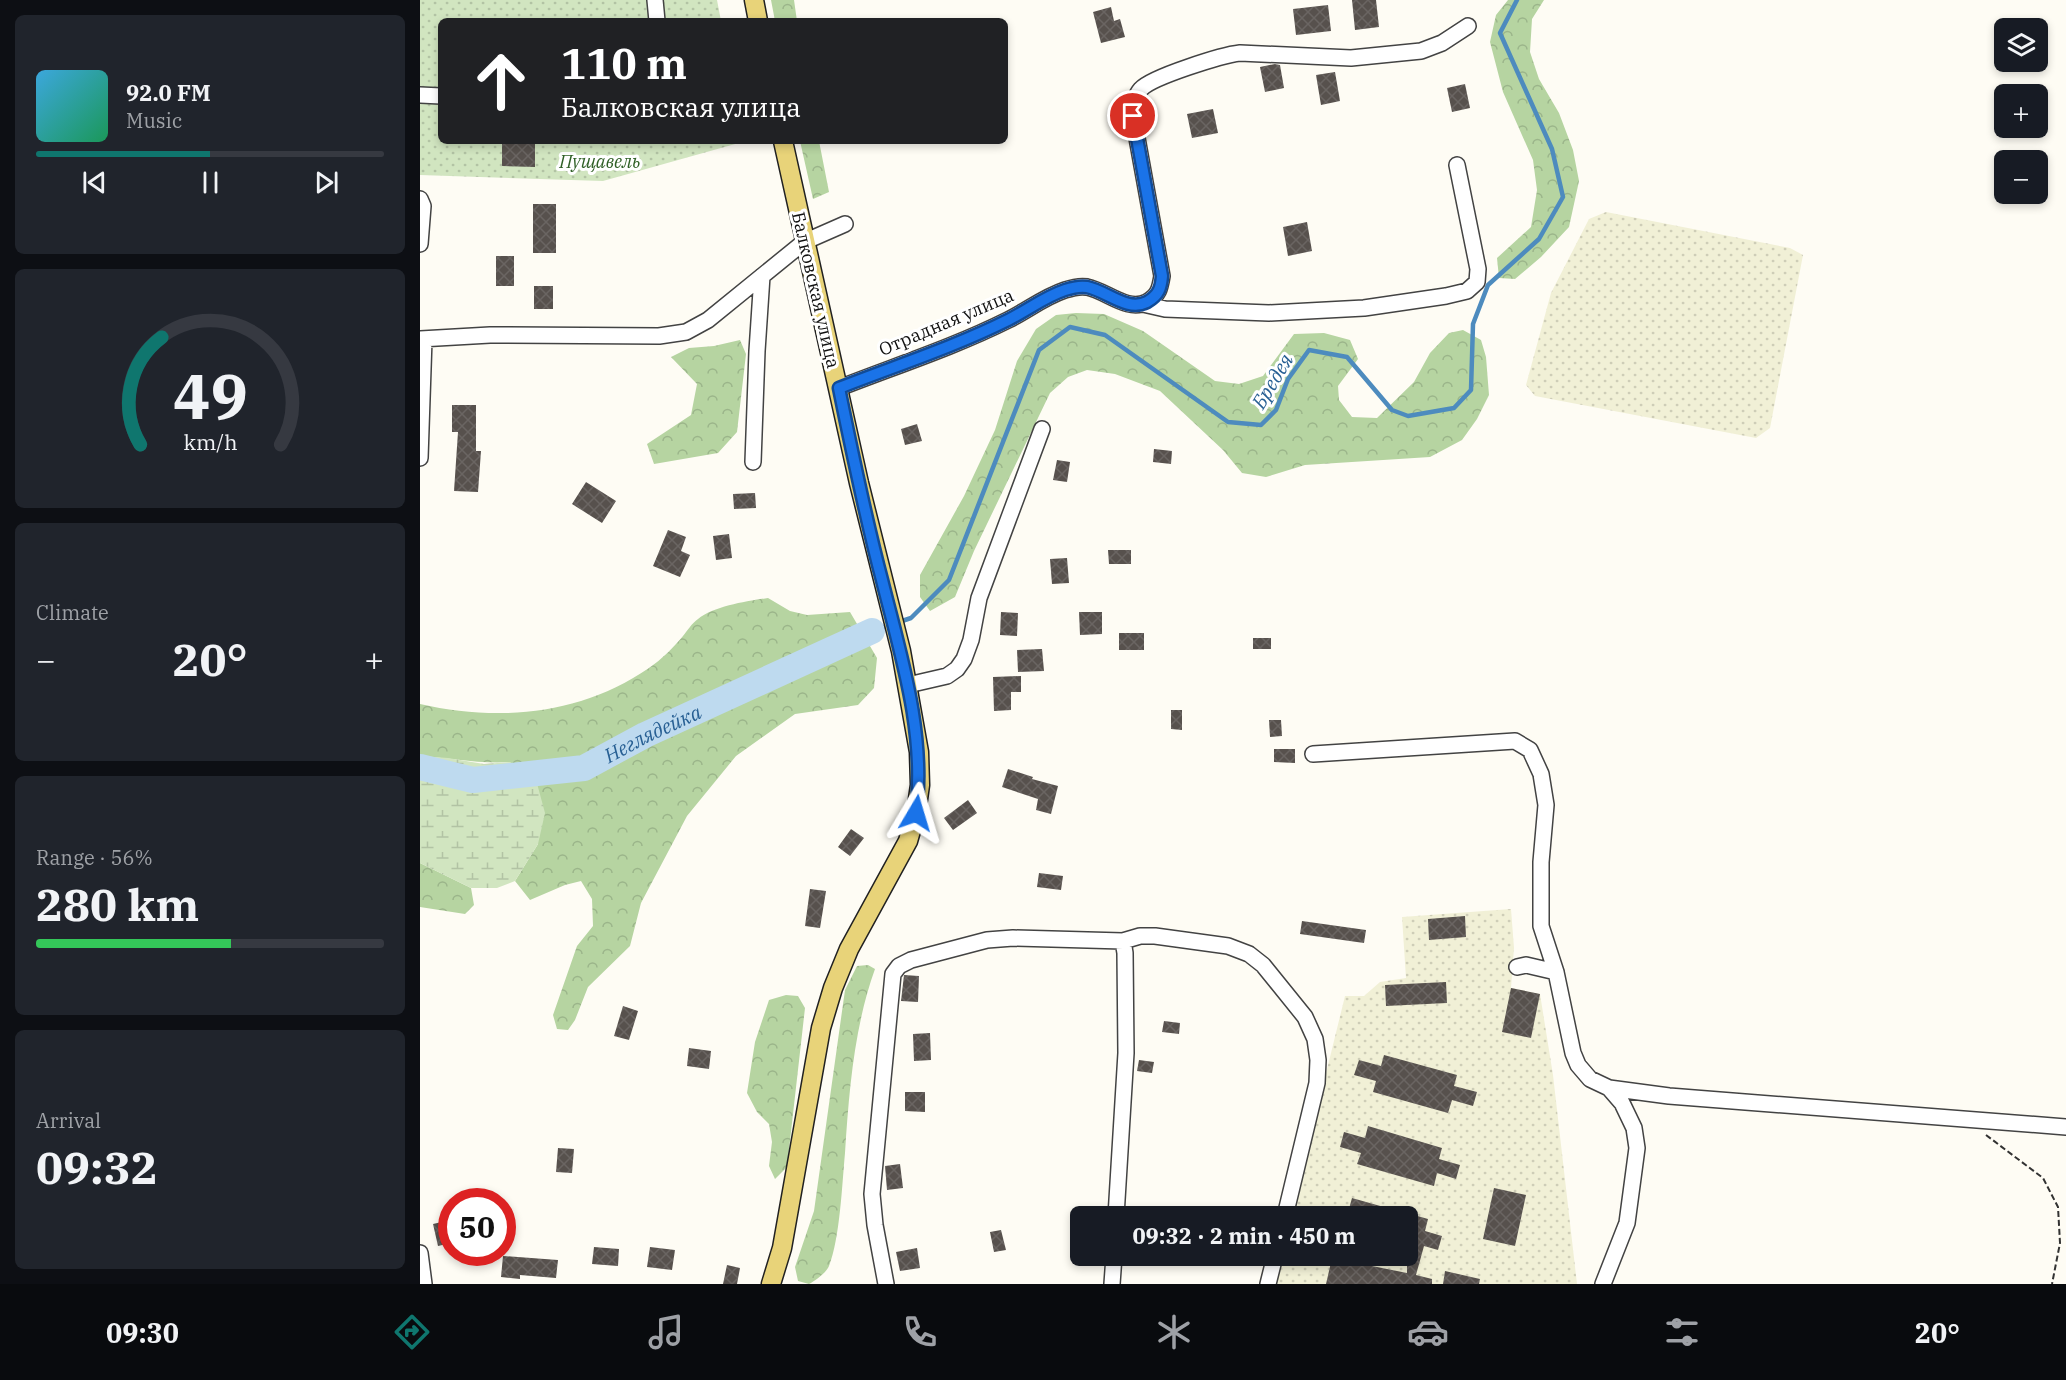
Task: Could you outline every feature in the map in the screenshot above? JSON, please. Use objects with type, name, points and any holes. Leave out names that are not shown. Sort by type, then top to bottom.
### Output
[{"type":"main road","points":[[754,0],[757,18]]},
{"type":"main road","name":"Балковская улица","points":[[771,1284],[782,1248],[820,1028],[832,988],[849,949],[908,841],[916,813],[920,785],[919,752],[901,651],[882,579],[784,144]]},
{"type":"street","points":[[655,0],[657,18]]},
{"type":"street","points":[[1143,304],[1155,298],[1160,289],[1162,276],[1133,116],[1135,98],[1142,87],[1155,80],[1226,55],[1240,53],[1351,58],[1421,51],[1442,43],[1468,26]]},
{"type":"street","points":[[420,96],[438,96]]},
{"type":"street","name":"Отрадная улица","points":[[839,388],[962,340],[1067,289],[1087,287],[1126,303],[1165,309],[1269,313],[1364,308],[1406,303],[1467,291],[1477,282],[1478,269],[1457,165]]},
{"type":"street","points":[[420,199],[423,206],[420,244]]},
{"type":"street","points":[[420,458],[422,339],[490,336],[658,336],[686,332],[708,320],[804,242],[845,224]]},
{"type":"street","points":[[753,462],[762,276]]},
{"type":"street","points":[[908,686],[948,676],[964,659],[971,639],[979,598],[1042,429]]},
{"type":"street","points":[[1313,754],[1515,741],[1530,750],[1541,774],[1546,805],[1541,862],[1541,926],[1556,972],[1574,1053],[1578,1065],[1590,1079],[1609,1088],[1669,1096],[2066,1126]]},
{"type":"street","points":[[886,1284],[875,1225],[872,1194],[893,974],[899,966],[911,960],[987,940],[1012,938],[1123,941],[1140,936],[1155,936],[1228,946],[1249,954],[1263,965],[1305,1017],[1315,1039],[1318,1060],[1317,1083],[1287,1206]]},
{"type":"street","points":[[1117,1206],[1126,1053],[1123,941]]},
{"type":"street","points":[[1517,967],[1526,965],[1556,972]]},
{"type":"street","points":[[1603,1284],[1627,1223],[1637,1148],[1634,1128],[1622,1103],[1609,1088]]},
{"type":"street","points":[[420,1253],[424,1284]]},
{"type":"street","points":[[1112,1284],[1113,1266]]},
{"type":"street","points":[[1268,1284],[1272,1266]]},
{"type":"path","points":[[1962,1118],[2043,1178],[2058,1208],[2060,1243],[2052,1284]]},
{"type":"green space","name":"Пущавель","points":[[420,0],[717,0],[720,18],[438,18],[438,144],[735,144],[603,181],[420,175]]},
{"type":"green space","points":[[771,0],[794,0],[797,18],[774,18]]},
{"type":"green space","points":[[1508,0],[1544,0],[1532,19],[1530,52],[1539,79],[1559,113],[1573,150],[1579,181],[1569,227],[1541,257],[1515,279],[1499,278],[1497,258],[1531,227],[1537,190],[1533,160],[1503,92],[1490,42],[1496,15]]},
{"type":"green space","points":[[801,144],[820,144],[829,192],[813,199]]},
{"type":"green space","points":[[1606,212],[1790,248],[1803,255],[1770,428],[1756,438],[1535,396],[1526,385],[1551,293],[1589,219]]},
{"type":"green space","points":[[1104,314],[1143,331],[1215,381],[1239,384],[1263,376],[1294,334],[1324,333],[1350,340],[1358,359],[1338,386],[1339,400],[1352,417],[1377,418],[1414,382],[1430,353],[1449,333],[1463,330],[1481,340],[1486,357],[1489,395],[1477,419],[1462,440],[1430,457],[1305,465],[1266,477],[1242,473],[1223,450],[1160,391],[1115,374],[1087,370],[1068,377],[1050,393],[974,551],[955,597],[930,611],[920,597],[920,575],[964,496],[995,430],[1017,361],[1036,329],[1056,315]]},
{"type":"green space","points":[[740,340],[746,354],[737,432],[718,453],[654,464],[647,444],[691,415],[697,384],[671,357],[689,348],[714,346]]},
{"type":"green space","points":[[768,598],[790,611],[807,615],[850,612],[877,658],[874,688],[858,705],[795,714],[736,756],[687,816],[641,903],[630,946],[588,987],[575,1020],[568,1030],[557,1029],[553,1015],[577,946],[593,926],[592,899],[581,881],[565,885],[530,900],[515,881],[538,844],[510,762],[476,762],[420,756],[420,704],[480,713],[509,713],[567,705],[623,684],[649,668],[705,614],[732,605]]},
{"type":"green space","points":[[420,756],[484,764],[510,762],[535,776],[545,813],[538,844],[515,881],[497,888],[471,888],[420,863]]},
{"type":"green space","points":[[420,863],[471,888],[474,905],[465,914],[420,907]]},
{"type":"green space","points":[[1511,909],[1514,948],[1511,988],[1540,994],[1553,1075],[1577,1284],[1274,1284],[1278,1266],[1418,1266],[1418,1206],[1293,1206],[1345,996],[1364,996],[1380,982],[1406,978],[1402,917]]},
{"type":"green space","points":[[868,965],[875,969],[857,1037],[836,1241],[828,1269],[809,1284],[798,1281],[795,1267],[814,1211],[845,990],[857,966]]},
{"type":"green space","points":[[786,995],[798,996],[805,1008],[787,1167],[775,1179],[769,1166],[772,1142],[769,1124],[757,1112],[747,1093],[755,1042],[769,1000]]},
{"type":"building","points":[[1352,0],[1376,0],[1379,27],[1355,30]]},
{"type":"building","points":[[1328,5],[1331,31],[1296,35],[1293,9]]},
{"type":"building","points":[[1111,7],[1114,21],[1120,19],[1125,37],[1101,43],[1093,12]]},
{"type":"building","points":[[1280,65],[1284,88],[1265,92],[1260,67]]},
{"type":"building","points":[[1335,72],[1340,101],[1321,105],[1316,75]]},
{"type":"building","points":[[1465,84],[1470,108],[1452,112],[1447,88]]},
{"type":"building","points":[[1213,109],[1218,133],[1192,138],[1187,114]]},
{"type":"building","points":[[502,144],[535,144],[535,167],[502,166]]},
{"type":"building","points":[[533,204],[556,204],[556,253],[533,253]]},
{"type":"building","points":[[1307,222],[1312,251],[1288,256],[1283,227]]},
{"type":"building","points":[[496,256],[514,256],[514,286],[496,286]]},
{"type":"building","points":[[534,286],[553,286],[553,309],[534,309]]},
{"type":"building","points":[[452,405],[476,405],[476,451],[481,451],[478,492],[454,491],[458,432],[452,432]]},
{"type":"building","points":[[917,424],[922,441],[905,445],[901,429]]},
{"type":"building","points":[[1154,449],[1172,451],[1171,464],[1153,462]]},
{"type":"building","points":[[1057,460],[1070,462],[1067,482],[1053,480]]},
{"type":"building","points":[[586,482],[616,501],[602,523],[572,504]]},
{"type":"building","points":[[755,493],[756,508],[734,509],[733,494]]},
{"type":"building","points":[[668,530],[686,537],[681,551],[690,555],[680,577],[653,566]]},
{"type":"building","points":[[729,534],[732,558],[716,560],[713,536]]},
{"type":"building","points":[[1108,550],[1131,550],[1131,564],[1109,564]]},
{"type":"building","points":[[1067,558],[1069,583],[1052,584],[1050,559]]},
{"type":"building","points":[[1001,612],[1018,613],[1017,636],[1000,635]]},
{"type":"building","points":[[1079,612],[1102,612],[1102,634],[1080,635]]},
{"type":"building","points":[[1119,633],[1144,633],[1144,650],[1119,650]]},
{"type":"building","points":[[1253,638],[1271,638],[1271,649],[1253,649]]},
{"type":"building","points":[[1042,649],[1044,671],[1018,672],[1017,650]]},
{"type":"building","points":[[1021,676],[1021,692],[1011,692],[1011,710],[994,711],[993,677]]},
{"type":"building","points":[[1171,710],[1182,710],[1182,730],[1171,729]]},
{"type":"building","points":[[1269,720],[1281,720],[1282,736],[1270,737]]},
{"type":"building","points":[[1274,749],[1295,749],[1295,763],[1274,762]]},
{"type":"building","points":[[1008,769],[1058,786],[1051,814],[1036,810],[1038,799],[1002,787]]},
{"type":"building","points":[[968,800],[977,813],[953,830],[944,818]]},
{"type":"building","points":[[851,829],[864,838],[850,856],[838,847]]},
{"type":"building","points":[[1039,873],[1063,876],[1061,890],[1037,887]]},
{"type":"building","points":[[810,889],[826,891],[820,928],[805,926]]},
{"type":"building","points":[[1465,916],[1466,937],[1429,940],[1428,919]]},
{"type":"building","points":[[1302,921],[1366,930],[1364,943],[1300,934]]},
{"type":"building","points":[[904,975],[919,976],[918,1002],[901,1001]]},
{"type":"building","points":[[1446,982],[1447,1003],[1386,1006],[1385,985]]},
{"type":"building","points":[[1511,988],[1540,994],[1531,1038],[1502,1032]]},
{"type":"building","points":[[623,1006],[638,1011],[629,1040],[614,1036]]},
{"type":"building","points":[[1164,1021],[1180,1023],[1179,1034],[1162,1032]]},
{"type":"building","points":[[930,1033],[931,1060],[914,1061],[913,1034]]},
{"type":"building","points":[[689,1048],[711,1051],[709,1069],[687,1066]]},
{"type":"building","points":[[1384,1055],[1457,1075],[1454,1086],[1477,1092],[1473,1106],[1452,1100],[1448,1113],[1373,1092],[1376,1081],[1354,1075],[1359,1060],[1381,1066]]},
{"type":"building","points":[[1139,1060],[1154,1062],[1152,1073],[1137,1071]]},
{"type":"building","points":[[905,1092],[925,1092],[925,1112],[905,1111]]},
{"type":"building","points":[[1368,1126],[1442,1148],[1439,1159],[1460,1165],[1456,1179],[1437,1173],[1434,1186],[1357,1164],[1361,1153],[1340,1147],[1344,1132],[1365,1138]]},
{"type":"building","points":[[558,1148],[574,1149],[572,1173],[556,1172]]},
{"type":"building","points":[[900,1164],[903,1188],[887,1190],[885,1166]]},
{"type":"building","points":[[1494,1188],[1526,1195],[1515,1246],[1483,1239]]},
{"type":"building","points":[[1352,1198],[1380,1206],[1350,1206]]},
{"type":"building","points":[[1418,1216],[1428,1219],[1425,1231],[1442,1236],[1438,1250],[1424,1246],[1416,1275],[1432,1279],[1432,1284],[1326,1284],[1330,1266],[1372,1266],[1407,1273],[1407,1266],[1418,1266]]},
{"type":"building","points":[[438,1223],[438,1246],[433,1224]]},
{"type":"building","points":[[1001,1230],[1006,1250],[994,1252],[990,1232]]},
{"type":"building","points":[[594,1247],[619,1249],[618,1266],[592,1264]]},
{"type":"building","points":[[650,1247],[675,1250],[672,1270],[647,1267]]},
{"type":"building","points":[[917,1248],[920,1268],[900,1271],[896,1252]]},
{"type":"building","points":[[516,1257],[558,1260],[556,1278],[520,1275],[520,1279],[501,1277],[502,1266],[516,1266]]},
{"type":"building","points":[[727,1265],[740,1268],[737,1284],[723,1284]]},
{"type":"building","points":[[1445,1271],[1480,1279],[1479,1284],[1443,1284]]},
{"type":"waterway","name":"Бредея","points":[[899,622],[911,618],[949,580],[1039,350],[1070,327],[1105,335],[1228,422],[1261,425],[1276,410],[1288,379],[1309,350],[1347,357],[1392,410],[1408,416],[1454,408],[1471,390],[1473,324],[1488,285],[1539,239],[1563,197],[1552,149],[1500,33],[1517,0]]},
{"type":"waterway","name":"Бредея","points":[[872,631],[891,625]]},
{"type":"waterway","name":"Неглядейка","points":[[420,767],[473,780],[584,768],[645,735],[872,631]]},
{"type":"route","points":[[916,813],[920,785],[919,752],[908,686],[859,483],[839,388],[976,334],[1067,289],[1087,287],[1126,303],[1143,304],[1155,298],[1160,289],[1162,276],[1133,116]]}]
